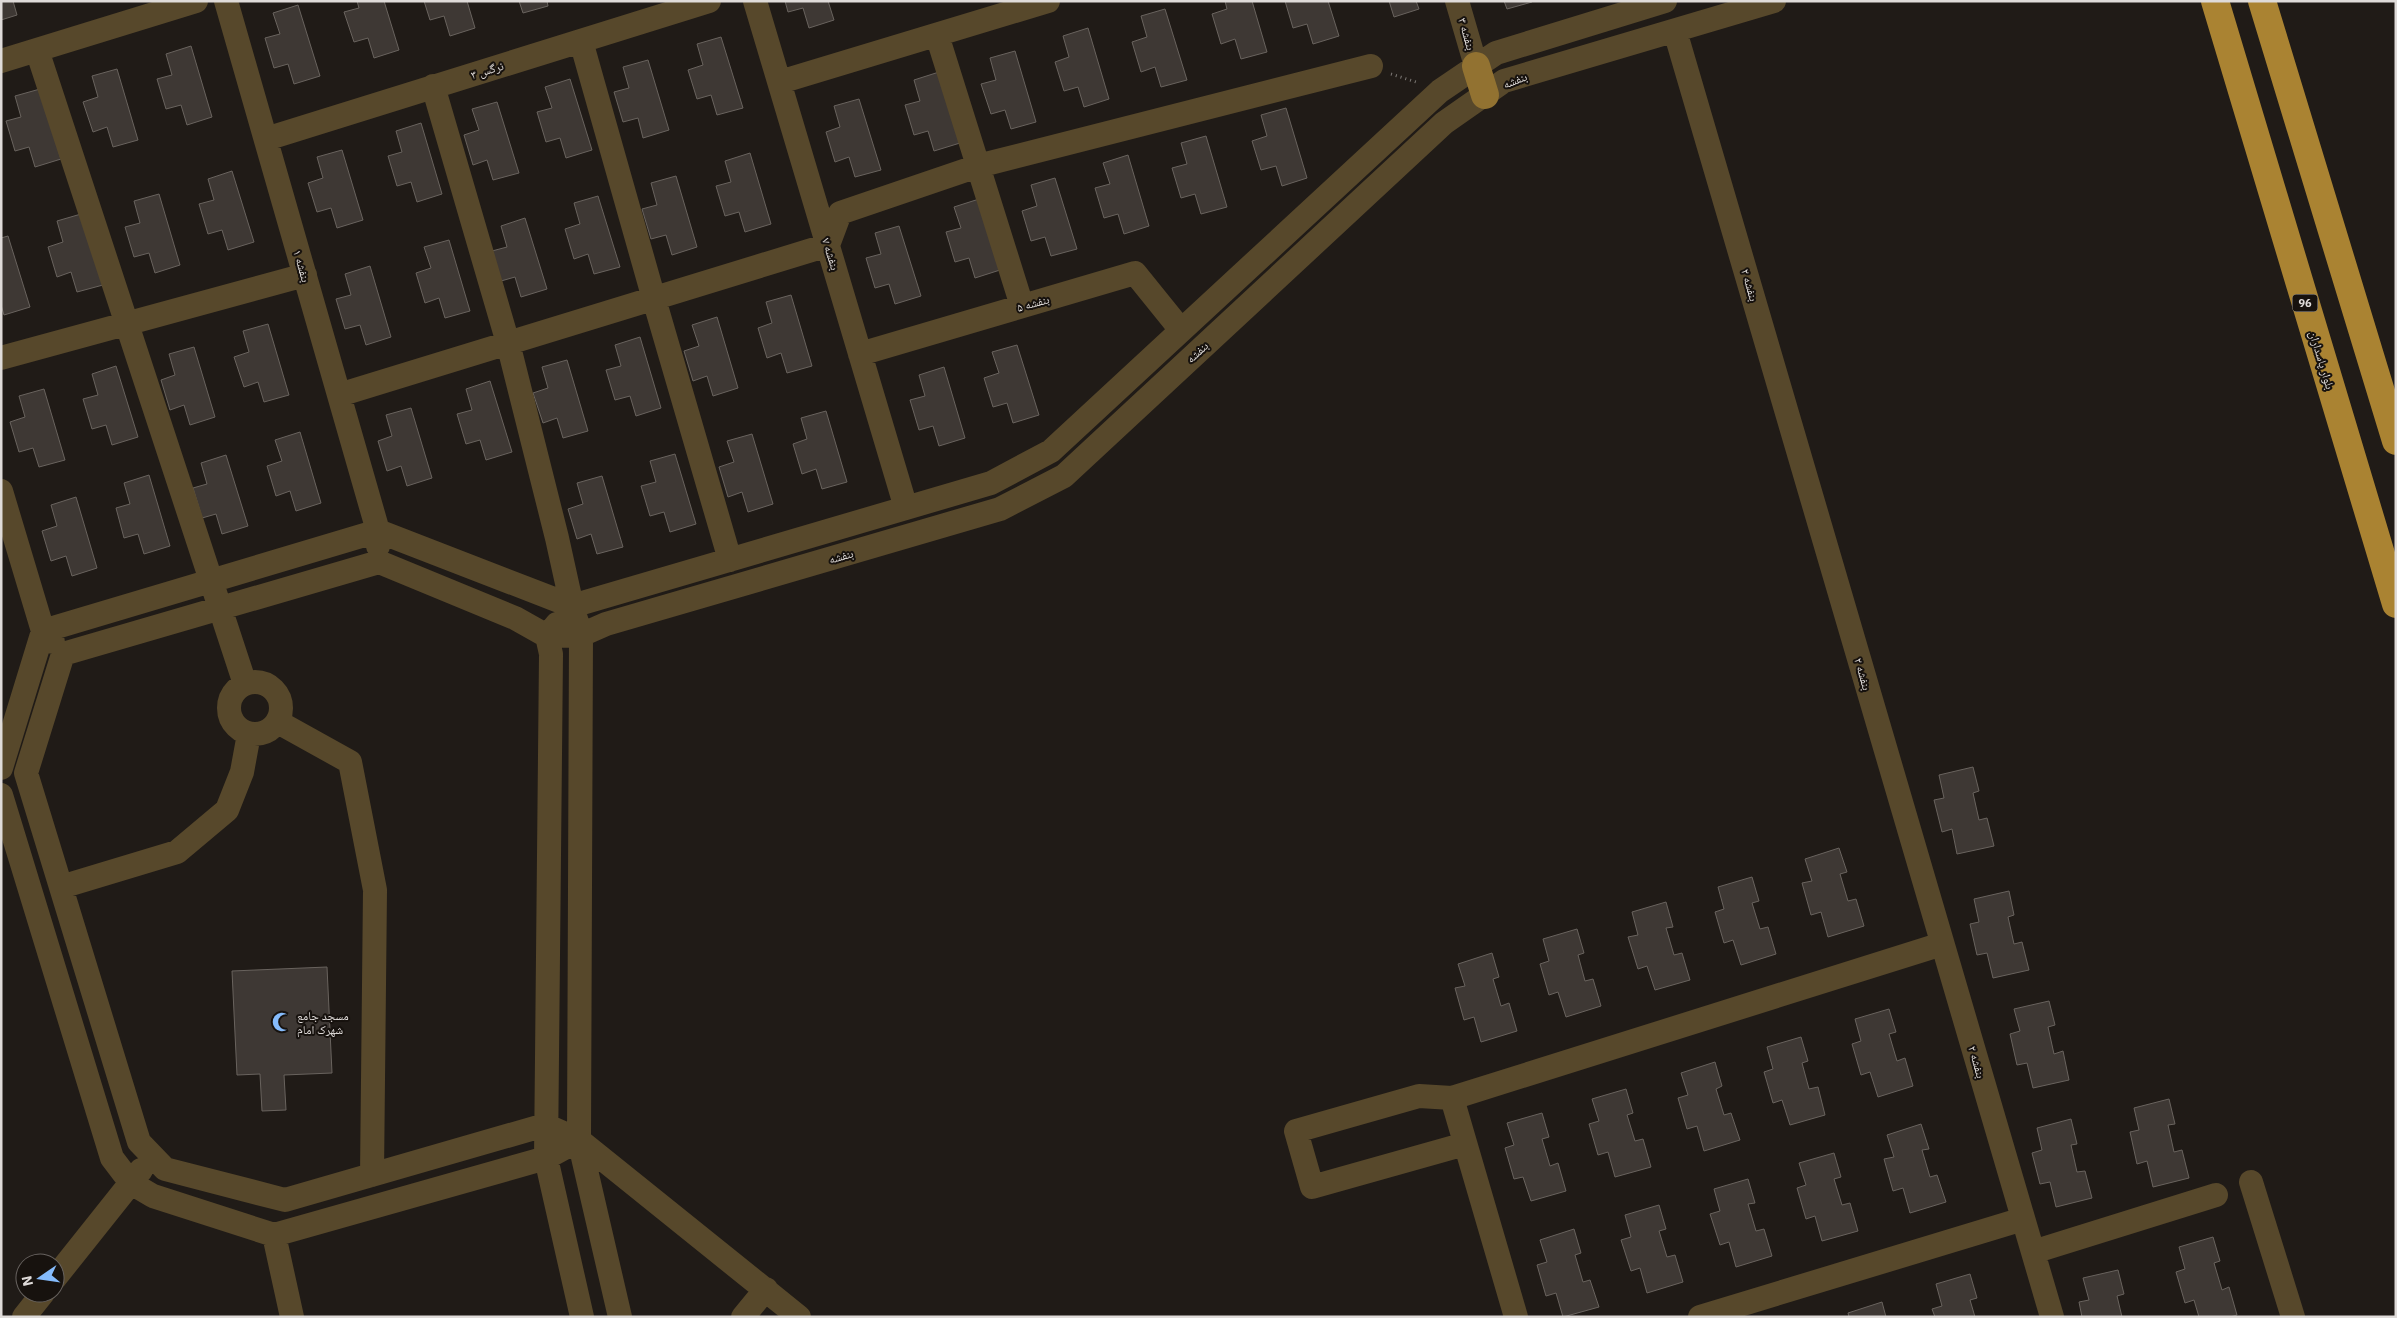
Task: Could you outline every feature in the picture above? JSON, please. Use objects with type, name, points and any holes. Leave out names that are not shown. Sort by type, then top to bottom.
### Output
[{"type":"highway","name":"بلوار پاسداران","points":[[2215,1],[2396,604]]},
{"type":"highway","points":[[2262,1],[2396,442]]},
{"type":"main road","points":[[1476,66],[1485,95]]},
{"type":"street","points":[[1,61],[196,1]]},
{"type":"street","name":"بنفشه ۱","points":[[226,1],[378,531],[379,562]]},
{"type":"street","name":"نرگس ۳","points":[[266,139],[709,1]]},
{"type":"street","name":"بنفشه ۷","points":[[755,1],[906,508]]},
{"type":"street","points":[[780,82],[1048,1]]},
{"type":"street","name":"بنفشه ۳","points":[[1457,1],[1476,66]]},
{"type":"street","points":[[582,1317],[546,1158],[550,654],[547,636],[572,606],[991,483],[1051,451],[1440,91],[1496,53],[1665,1]]},
{"type":"street","name":"بنفشه","points":[[581,635],[606,624],[1000,509],[1064,476],[1444,123],[1504,82],[1774,1]]},
{"type":"street","name":"بنفشه ۲","points":[[1675,31],[2052,1317]]},
{"type":"street","points":[[937,35],[1022,306]]},
{"type":"street","points":[[581,41],[730,560]]},
{"type":"street","points":[[37,50],[244,684]]},
{"type":"street","points":[[339,395],[828,245],[840,213],[978,166],[1371,66]]},
{"type":"street","points":[[433,86],[508,343],[557,538],[572,606],[581,635],[579,1140],[620,1317]]},
{"type":"street","name":"بنفشه ۵","points":[[860,354],[1135,273],[1181,330]]},
{"type":"street","points":[[1,358],[305,275]]},
{"type":"street","points":[[2,494],[43,631],[63,654]]},
{"type":"street","points":[[43,631],[378,531],[572,606]]},
{"type":"street","points":[[63,654],[379,562],[515,618],[547,636],[581,635]]},
{"type":"street","points":[[1,768],[43,631]]},
{"type":"street","points":[[63,654],[26,772],[139,1142],[166,1169],[285,1200],[545,1125],[579,1140],[799,1317]]},
{"type":"street","points":[[260,682],[275,690],[281,705],[278,722],[266,732],[249,734],[235,726],[229,710],[232,694],[244,684],[260,682]]},
{"type":"street","points":[[278,722],[350,762],[375,890],[372,1175]]},
{"type":"street","points":[[61,887],[177,852],[227,810],[242,772],[249,734]]},
{"type":"street","points":[[1,780],[26,772]]},
{"type":"street","points":[[1,795],[112,1158],[131,1183],[153,1196],[274,1235],[546,1158],[579,1140]]},
{"type":"street","points":[[548,877],[581,877]]},
{"type":"street","points":[[1465,1144],[1312,1187],[1296,1131],[1419,1096],[1452,1098],[1942,944]]},
{"type":"street","points":[[58,982],[87,971]]},
{"type":"street","points":[[1452,1098],[1516,1317]]},
{"type":"street","points":[[65,1266],[153,1156]]},
{"type":"street","points":[[2251,1182],[2293,1317]]},
{"type":"street","points":[[2033,1252],[2216,1195]]},
{"type":"street","points":[[1700,1317],[2023,1220]]},
{"type":"street","points":[[274,1235],[292,1317]]},
{"type":"street","points":[[743,1317],[766,1289]]},
{"type":"street","points":[[24,1317],[35,1303]]},
{"type":"path","points":[[1371,66],[1440,91]]},
{"type":"building","points":[[1,1],[13,1],[17,15],[1,20]]},
{"type":"building","points":[[357,1],[384,1],[399,50],[374,58],[368,38],[354,42],[344,12],[359,8]]},
{"type":"building","points":[[424,1],[467,1],[475,28],[450,36],[444,16],[430,20]]},
{"type":"building","points":[[519,1],[547,1],[548,6],[523,13]]},
{"type":"building","points":[[785,1],[828,1],[834,20],[809,28],[803,8],[788,12]]},
{"type":"building","points":[[1225,1],[1252,1],[1267,52],[1241,59],[1235,39],[1221,44],[1212,14],[1227,9]]},
{"type":"building","points":[[1285,1],[1328,1],[1339,36],[1313,44],[1307,24],[1293,28]]},
{"type":"building","points":[[1389,1],[1416,1],[1419,9],[1394,17]]},
{"type":"building","points":[[1504,1],[1532,1],[1532,2],[1507,9]]},
{"type":"building","points":[[298,5],[320,76],[294,84],[288,64],[274,68],[265,38],[280,34],[273,13]]},
{"type":"building","points":[[1165,9],[1187,80],[1161,87],[1155,67],[1141,72],[1132,42],[1147,37],[1141,16]]},
{"type":"building","points":[[1088,28],[1109,99],[1084,107],[1078,87],[1064,91],[1055,62],[1069,57],[1063,36]]},
{"type":"building","points":[[721,37],[743,108],[717,115],[711,95],[697,99],[688,70],[703,65],[697,44]]},
{"type":"building","points":[[191,46],[212,117],[187,125],[181,105],[166,109],[157,79],[172,75],[166,54]]},
{"type":"building","points":[[1015,51],[1036,122],[1011,129],[1005,110],[991,114],[981,84],[996,80],[990,58]]},
{"type":"building","points":[[648,60],[669,130],[643,138],[638,118],[623,122],[614,92],[629,88],[623,67]]},
{"type":"building","points":[[117,69],[138,140],[113,147],[107,127],[93,132],[83,102],[98,97],[92,76]]},
{"type":"building","points":[[939,72],[960,143],[934,151],[928,131],[914,135],[905,105],[920,101],[914,80]]},
{"type":"building","points":[[570,79],[592,150],[566,158],[560,138],[546,142],[537,112],[552,108],[545,87]]},
{"type":"building","points":[[40,89],[61,159],[35,167],[29,147],[15,151],[6,121],[21,117],[15,96]]},
{"type":"building","points":[[859,99],[881,170],[855,177],[849,157],[835,162],[826,132],[840,127],[834,106]]},
{"type":"building","points":[[497,102],[519,173],[493,180],[487,160],[473,165],[464,135],[479,130],[472,109]]},
{"type":"building","points":[[1286,108],[1307,178],[1282,186],[1276,166],[1261,170],[1252,141],[1267,136],[1261,115]]},
{"type":"building","points":[[421,123],[442,194],[417,202],[411,182],[397,186],[388,156],[402,152],[396,131]]},
{"type":"building","points":[[1206,136],[1227,207],[1201,214],[1195,194],[1181,198],[1172,168],[1187,164],[1181,143]]},
{"type":"building","points":[[342,150],[363,220],[337,228],[331,208],[317,212],[308,183],[323,178],[317,157]]},
{"type":"building","points":[[750,153],[771,224],[745,232],[739,212],[725,216],[716,186],[731,182],[725,161]]},
{"type":"building","points":[[1128,155],[1149,226],[1124,234],[1118,214],[1104,218],[1095,188],[1110,184],[1103,163]]},
{"type":"building","points":[[232,171],[254,242],[228,250],[222,230],[208,234],[199,204],[214,200],[208,179]]},
{"type":"building","points":[[676,176],[697,247],[672,255],[666,235],[651,239],[642,209],[657,205],[651,183]]},
{"type":"building","points":[[1055,178],[1077,249],[1051,256],[1045,237],[1031,241],[1022,211],[1037,206],[1031,185]]},
{"type":"building","points":[[159,194],[180,265],[155,273],[149,253],[134,257],[125,227],[140,223],[134,201]]},
{"type":"building","points":[[598,196],[620,267],[594,274],[588,254],[574,259],[565,229],[580,224],[574,203]]},
{"type":"building","points":[[979,199],[1000,270],[975,278],[969,258],[955,262],[946,232],[961,228],[954,207]]},
{"type":"building","points":[[81,214],[103,285],[77,292],[71,272],[57,277],[48,247],[63,242],[57,221]]},
{"type":"building","points":[[525,218],[547,289],[521,297],[515,277],[501,281],[492,251],[507,247],[501,226]]},
{"type":"building","points":[[899,226],[921,296],[895,304],[889,284],[875,288],[866,258],[881,254],[875,233]]},
{"type":"building","points":[[8,236],[30,307],[4,315],[1,305],[1,238]]},
{"type":"building","points":[[449,240],[470,311],[445,318],[439,298],[425,303],[416,273],[431,268],[424,247]]},
{"type":"building","points":[[370,266],[391,337],[366,345],[360,325],[345,329],[336,299],[351,295],[345,274]]},
{"type":"building","points":[[791,295],[812,366],[787,373],[781,353],[767,358],[758,328],[772,323],[766,302]]},
{"type":"building","points":[[717,317],[738,388],[713,396],[707,376],[693,381],[684,351],[699,346],[692,325]]},
{"type":"building","points":[[268,324],[289,395],[264,402],[258,382],[244,387],[234,357],[249,352],[243,331]]},
{"type":"building","points":[[640,337],[661,408],[636,416],[630,396],[615,400],[606,370],[621,366],[615,345]]},
{"type":"building","points":[[1017,345],[1039,415],[1013,423],[1007,403],[993,407],[984,378],[999,373],[992,352]]},
{"type":"building","points":[[194,347],[215,417],[190,425],[184,405],[170,410],[161,380],[175,375],[169,354]]},
{"type":"building","points":[[567,360],[588,431],[563,438],[557,418],[543,423],[533,393],[548,388],[542,367]]},
{"type":"building","points":[[116,366],[138,437],[112,445],[106,425],[92,429],[83,399],[98,395],[92,374]]},
{"type":"building","points":[[944,367],[965,438],[939,446],[933,426],[919,430],[910,400],[925,396],[919,375]]},
{"type":"building","points":[[490,381],[512,452],[486,460],[480,440],[466,444],[457,414],[472,410],[466,389]]},
{"type":"building","points":[[44,389],[65,460],[39,467],[33,448],[19,452],[10,422],[25,417],[19,396]]},
{"type":"building","points":[[411,408],[432,478],[407,486],[401,466],[387,471],[378,441],[392,436],[386,415]]},
{"type":"building","points":[[826,411],[847,482],[822,489],[816,469],[802,474],[793,444],[807,439],[801,418]]},
{"type":"building","points":[[300,432],[321,503],[296,511],[290,491],[276,496],[267,466],[282,461],[275,440]]},
{"type":"building","points":[[752,434],[773,504],[748,512],[742,492],[728,497],[719,467],[734,462],[727,441]]},
{"type":"building","points":[[675,454],[696,524],[670,532],[664,512],[650,516],[641,486],[656,482],[650,461]]},
{"type":"building","points":[[226,455],[248,526],[222,534],[216,514],[202,518],[193,488],[207,484],[201,463]]},
{"type":"building","points":[[149,475],[170,546],[144,554],[138,534],[124,538],[116,508],[130,504],[124,483]]},
{"type":"building","points":[[602,476],[623,547],[597,554],[591,534],[577,539],[568,509],[583,504],[577,483]]},
{"type":"building","points":[[76,497],[97,568],[72,576],[66,556],[51,561],[42,531],[57,526],[51,505]]},
{"type":"building","points":[[1973,767],[1979,791],[1973,793],[1979,820],[1987,818],[1994,846],[1957,854],[1952,829],[1942,832],[1934,800],[1944,798],[1939,775]]},
{"type":"building","points":[[1839,848],[1847,872],[1840,874],[1848,901],[1856,899],[1864,926],[1828,937],[1821,912],[1811,915],[1802,883],[1812,881],[1805,859]]},
{"type":"building","points":[[1752,877],[1759,901],[1752,903],[1760,929],[1768,927],[1776,954],[1741,965],[1733,940],[1724,943],[1715,912],[1724,909],[1718,887]]},
{"type":"building","points":[[2009,891],[2014,915],[2008,917],[2014,944],[2022,942],[2029,970],[1993,978],[1987,953],[1977,955],[1970,924],[1979,922],[1974,899]]},
{"type":"building","points":[[1666,902],[1673,927],[1666,928],[1674,955],[1682,953],[1690,980],[1655,990],[1647,966],[1638,969],[1628,937],[1638,935],[1632,912]]},
{"type":"building","points":[[1577,929],[1584,953],[1578,955],[1585,981],[1593,979],[1601,1006],[1566,1017],[1558,992],[1549,995],[1540,964],[1549,961],[1543,939]]},
{"type":"building","points":[[1492,953],[1499,977],[1493,979],[1501,1006],[1509,1003],[1517,1031],[1481,1042],[1474,1017],[1464,1020],[1455,988],[1465,986],[1458,964]]},
{"type":"building","name":"مسجد جامع شهرک امام","points":[[327,967],[332,1073],[284,1075],[286,1110],[262,1111],[260,1074],[237,1075],[232,971]]},
{"type":"building","points":[[2049,1001],[2055,1025],[2048,1027],[2054,1054],[2063,1051],[2069,1080],[2033,1088],[2027,1063],[2017,1065],[2010,1034],[2020,1031],[2014,1009]]},
{"type":"building","points":[[1889,1009],[1896,1032],[1889,1034],[1897,1061],[1905,1058],[1913,1086],[1878,1097],[1870,1072],[1861,1075],[1852,1044],[1861,1041],[1855,1019]]},
{"type":"building","points":[[1801,1037],[1808,1061],[1802,1063],[1809,1089],[1818,1087],[1825,1115],[1790,1125],[1782,1100],[1773,1103],[1764,1072],[1773,1069],[1767,1047]]},
{"type":"building","points":[[1715,1062],[1722,1086],[1716,1089],[1724,1115],[1731,1113],[1740,1140],[1704,1151],[1697,1126],[1687,1129],[1678,1098],[1688,1095],[1681,1073]]},
{"type":"building","points":[[1626,1089],[1633,1113],[1627,1115],[1635,1141],[1643,1139],[1651,1167],[1615,1177],[1608,1152],[1598,1155],[1589,1124],[1599,1121],[1592,1099]]},
{"type":"building","points":[[2169,1099],[2175,1124],[2168,1125],[2174,1152],[2182,1150],[2189,1178],[2153,1187],[2147,1161],[2137,1164],[2130,1132],[2139,1130],[2134,1108]]},
{"type":"building","points":[[1542,1113],[1549,1137],[1542,1139],[1550,1166],[1558,1163],[1566,1191],[1531,1201],[1523,1177],[1514,1179],[1505,1148],[1514,1145],[1507,1123]]},
{"type":"building","points":[[2071,1119],[2077,1144],[2071,1145],[2077,1172],[2085,1171],[2092,1198],[2056,1207],[2050,1182],[2040,1184],[2032,1153],[2042,1150],[2037,1128]]},
{"type":"building","points":[[1921,1124],[1929,1149],[1922,1150],[1930,1177],[1937,1175],[1946,1202],[1910,1213],[1903,1188],[1893,1191],[1884,1159],[1894,1157],[1887,1135]]},
{"type":"building","points":[[1834,1153],[1841,1177],[1834,1179],[1842,1205],[1850,1203],[1858,1231],[1822,1241],[1815,1216],[1806,1219],[1797,1188],[1806,1185],[1799,1163]]},
{"type":"building","points":[[1748,1179],[1755,1203],[1748,1204],[1756,1231],[1764,1229],[1772,1256],[1736,1267],[1729,1242],[1720,1245],[1710,1214],[1720,1211],[1714,1189]]},
{"type":"building","points":[[1659,1205],[1666,1229],[1659,1231],[1667,1257],[1675,1255],[1683,1282],[1647,1293],[1640,1268],[1631,1271],[1621,1240],[1631,1237],[1625,1215]]},
{"type":"building","points":[[1574,1229],[1581,1253],[1575,1255],[1583,1282],[1590,1280],[1599,1307],[1563,1317],[1556,1293],[1546,1296],[1537,1265],[1547,1262],[1540,1240]]},
{"type":"building","points":[[2213,1237],[2220,1261],[2214,1263],[2222,1290],[2229,1287],[2237,1315],[2230,1317],[2199,1317],[2194,1300],[2185,1303],[2176,1272],[2185,1269],[2179,1247]]},
{"type":"building","points":[[2118,1270],[2124,1294],[2117,1296],[2122,1317],[2082,1317],[2079,1302],[2089,1300],[2083,1278]]},
{"type":"building","points":[[1970,1274],[1977,1298],[1970,1300],[1975,1317],[1935,1317],[1932,1309],[1942,1306],[1936,1284]]},
{"type":"building","points":[[1882,1302],[1886,1317],[1849,1317],[1848,1313]]},
{"type":"place","name":"مسجد جامع شهرک امام","points":[[282,1022]]}]
